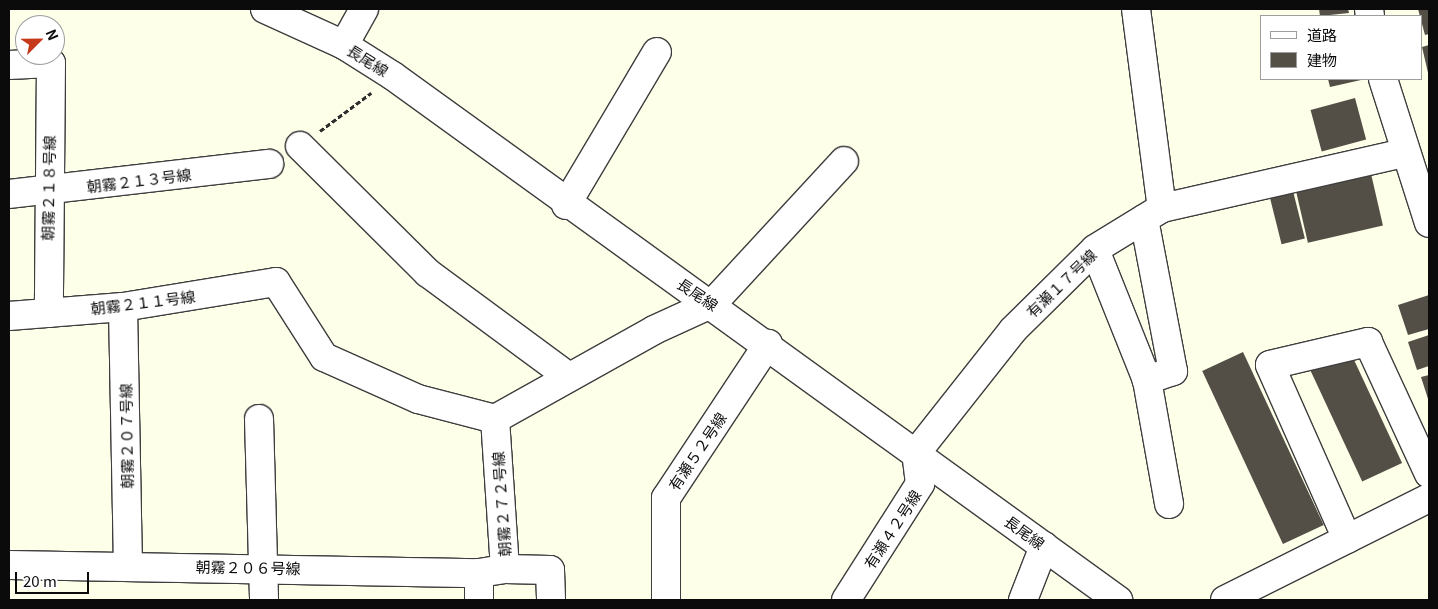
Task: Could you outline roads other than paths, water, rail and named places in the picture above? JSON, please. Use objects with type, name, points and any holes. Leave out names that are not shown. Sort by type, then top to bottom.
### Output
[{"type":"street","name":"長尾線","points":[[265,9],[344,45],[393,76],[566,205],[713,303],[1118,600]]},
{"type":"street","points":[[344,45],[364,9]]},
{"type":"street","points":[[1136,9],[1153,213],[1173,371],[1147,380]]},
{"type":"street","points":[[566,205],[657,52]]},
{"type":"street","name":"朝霧２１８号線","points":[[9,65],[51,63],[47,192],[48,312]]},
{"type":"street","points":[[1383,80],[1404,153],[1429,223]]},
{"type":"street","points":[[300,146],[428,272],[569,377]]},
{"type":"street","name":"有瀬１７号線","points":[[916,453],[1013,330],[1095,250],[1153,213],[1404,153]]},
{"type":"street","points":[[495,419],[569,377],[713,303],[844,161]]},
{"type":"street","name":"朝霧２１３号線","points":[[9,194],[47,192],[269,164]]},
{"type":"street","points":[[1095,250],[1147,380],[1169,504]]},
{"type":"street","name":"朝霧２１１号線","points":[[9,316],[123,307],[276,282],[324,357],[418,399],[495,419]]},
{"type":"street","name":"朝霧２０７号線","points":[[123,307],[128,564]]},
{"type":"street","points":[[1347,539],[1270,365],[1368,342],[1429,474]]},
{"type":"street","name":"有瀬５２号線","points":[[666,600],[666,498],[768,344]]},
{"type":"street","points":[[259,419],[264,600]]},
{"type":"street","name":"朝霧２７２号線","points":[[479,600],[492,571],[495,419]]},
{"type":"street","name":"有瀬４２号線","points":[[846,600],[920,484],[916,453]]},
{"type":"street","points":[[1225,600],[1429,498]]},
{"type":"street","points":[[1023,600],[1044,546]]},
{"type":"street","name":"朝霧２０６号線","points":[[9,564],[128,564],[396,571],[492,571]]},
{"type":"street","points":[[492,571],[550,570],[551,600]]}]
